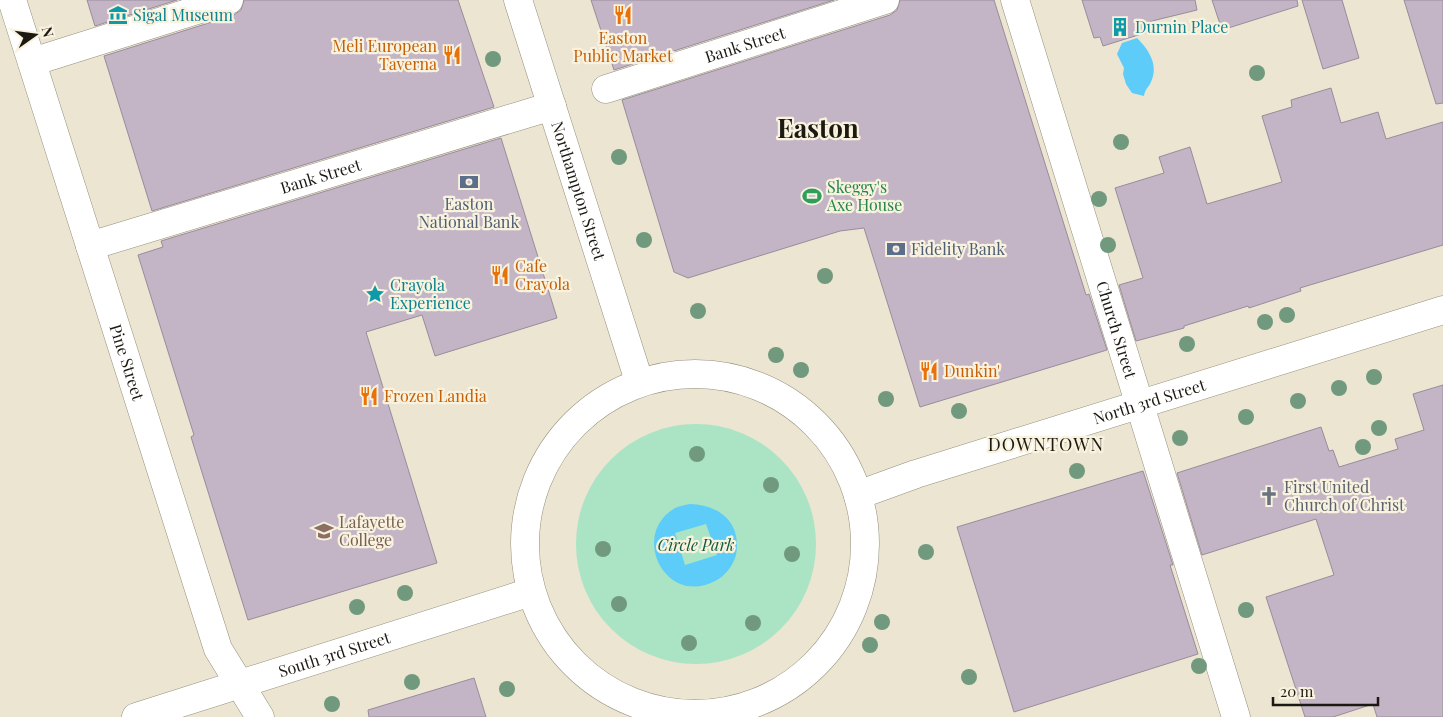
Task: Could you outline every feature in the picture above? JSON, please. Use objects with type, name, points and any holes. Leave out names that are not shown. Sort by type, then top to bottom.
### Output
[{"type":"main road","name":"Pine Street","points":[[12,0],[218,649],[260,717]]},
{"type":"main road","points":[[32,62],[229,0]]},
{"type":"main road","name":"Northampton Street","points":[[518,0],[639,381]]},
{"type":"main road","name":"Bank Street","points":[[606,89],[884,0]]},
{"type":"main road","name":"Church Street","points":[[1015,0],[1236,717]]},
{"type":"main road","name":"Bank Street","points":[[90,246],[552,106]]},
{"type":"main road","name":"North 3rd Street","points":[[858,495],[916,474],[1443,310]]},
{"type":"main road","points":[[685,371],[726,376],[775,393],[814,421],[840,452],[851,474],[858,495],[865,539],[862,568],[856,602],[841,632],[812,666],[788,687],[748,711],[677,712],[638,704],[621,698],[571,661],[549,635],[531,592],[525,550],[528,510],[544,466],[568,433],[604,401],[639,381],[685,371]]},
{"type":"main road","name":"South 3rd Street","points":[[136,717],[531,592]]},
{"type":"green space","name":"Circle Park","points":[[696,424],[719,426],[742,433],[763,444],[781,459],[796,477],[807,498],[814,521],[816,544],[814,567],[807,590],[796,611],[781,629],[763,644],[742,655],[719,662],[696,664],[673,662],[650,655],[629,644],[611,629],[596,611],[585,590],[578,567],[576,544],[578,521],[585,498],[596,477],[611,459],[629,444],[650,433],[673,426]]},
{"type":"water","points":[[1137,38],[1152,58],[1154,70],[1144,96],[1132,93],[1126,84],[1123,74],[1124,68],[1117,54],[1122,43]]},
{"type":"water","points":[[690,504],[701,505],[719,512],[732,525],[736,534],[737,544],[735,559],[731,567],[719,579],[697,586],[682,584],[669,576],[659,564],[655,550],[655,534],[662,520],[675,508]],"holes":[[[706,524],[717,555],[685,565],[675,533]]]},
{"type":"building","name":"Sigal Museum","points":[[87,0],[177,0],[95,26]]},
{"type":"building","points":[[244,0],[458,0],[494,107],[152,211],[104,56],[234,15],[241,10]]},
{"type":"building","points":[[591,0],[834,0],[614,70]]},
{"type":"building","points":[[900,0],[994,0],[1086,295],[1089,294],[1107,350],[920,407],[864,228],[840,231],[688,278],[674,272],[622,100],[890,15],[897,10]]},
{"type":"building","name":"Durnin Place","points":[[1082,0],[1195,0],[1197,10],[1148,22],[1151,31],[1103,46],[1100,37],[1094,38]]},
{"type":"building","points":[[1212,0],[1297,0],[1298,6],[1222,30]]},
{"type":"building","points":[[1302,0],[1342,0],[1359,58],[1323,69]]},
{"type":"building","points":[[1404,0],[1443,0],[1443,103],[1436,104]]},
{"type":"building","points":[[1331,88],[1341,123],[1378,112],[1386,139],[1443,122],[1443,245],[1300,288],[1301,291],[1249,308],[1248,306],[1184,326],[1184,328],[1136,341],[1119,285],[1143,278],[1115,188],[1164,173],[1159,157],[1190,147],[1207,204],[1282,182],[1262,116],[1292,107],[1291,100]]},
{"type":"building","points":[[501,138],[557,318],[435,356],[422,315],[366,332],[437,563],[248,620],[191,437],[194,435],[138,255],[163,247],[161,241]]},
{"type":"building","points":[[1443,385],[1443,717],[1377,717],[1373,704],[1333,717],[1305,717],[1266,597],[1334,575],[1316,519],[1202,555],[1177,473],[1321,427],[1329,451],[1333,450],[1339,467],[1398,449],[1395,439],[1424,430],[1413,394]]},
{"type":"building","points":[[1143,471],[1173,565],[1170,565],[1198,654],[1014,712],[957,527]]},
{"type":"building","points":[[474,678],[486,717],[369,717],[368,710]]},
{"type":"place","name":"Sigal Museum","points":[[118,15]]},
{"type":"place","name":"Easton Public Market","points":[[623,15]]},
{"type":"place","name":"Durnin Place","points":[[1120,27]]},
{"type":"place","name":"Meli European Taverna","points":[[452,55]]},
{"type":"place","name":"Easton National Bank","points":[[469,182]]},
{"type":"place","name":"Skeggy's Axe House","points":[[812,196]]},
{"type":"place","name":"Fidelity Bank","points":[[896,249]]},
{"type":"place","name":"Cafe Crayola","points":[[500,275]]},
{"type":"place","name":"Crayola Experience","points":[[375,294]]},
{"type":"place","name":"Dunkin'","points":[[929,371]]},
{"type":"place","name":"Frozen Landia","points":[[369,396]]},
{"type":"place","name":"First United Church of Christ","points":[[1269,496]]},
{"type":"place","name":"Lafayette College","points":[[324,531]]},
{"type":"district","name":"Easton","points":[[818,129]]},
{"type":"district","name":"DOWNTOWN","points":[[1046,445]]}]
